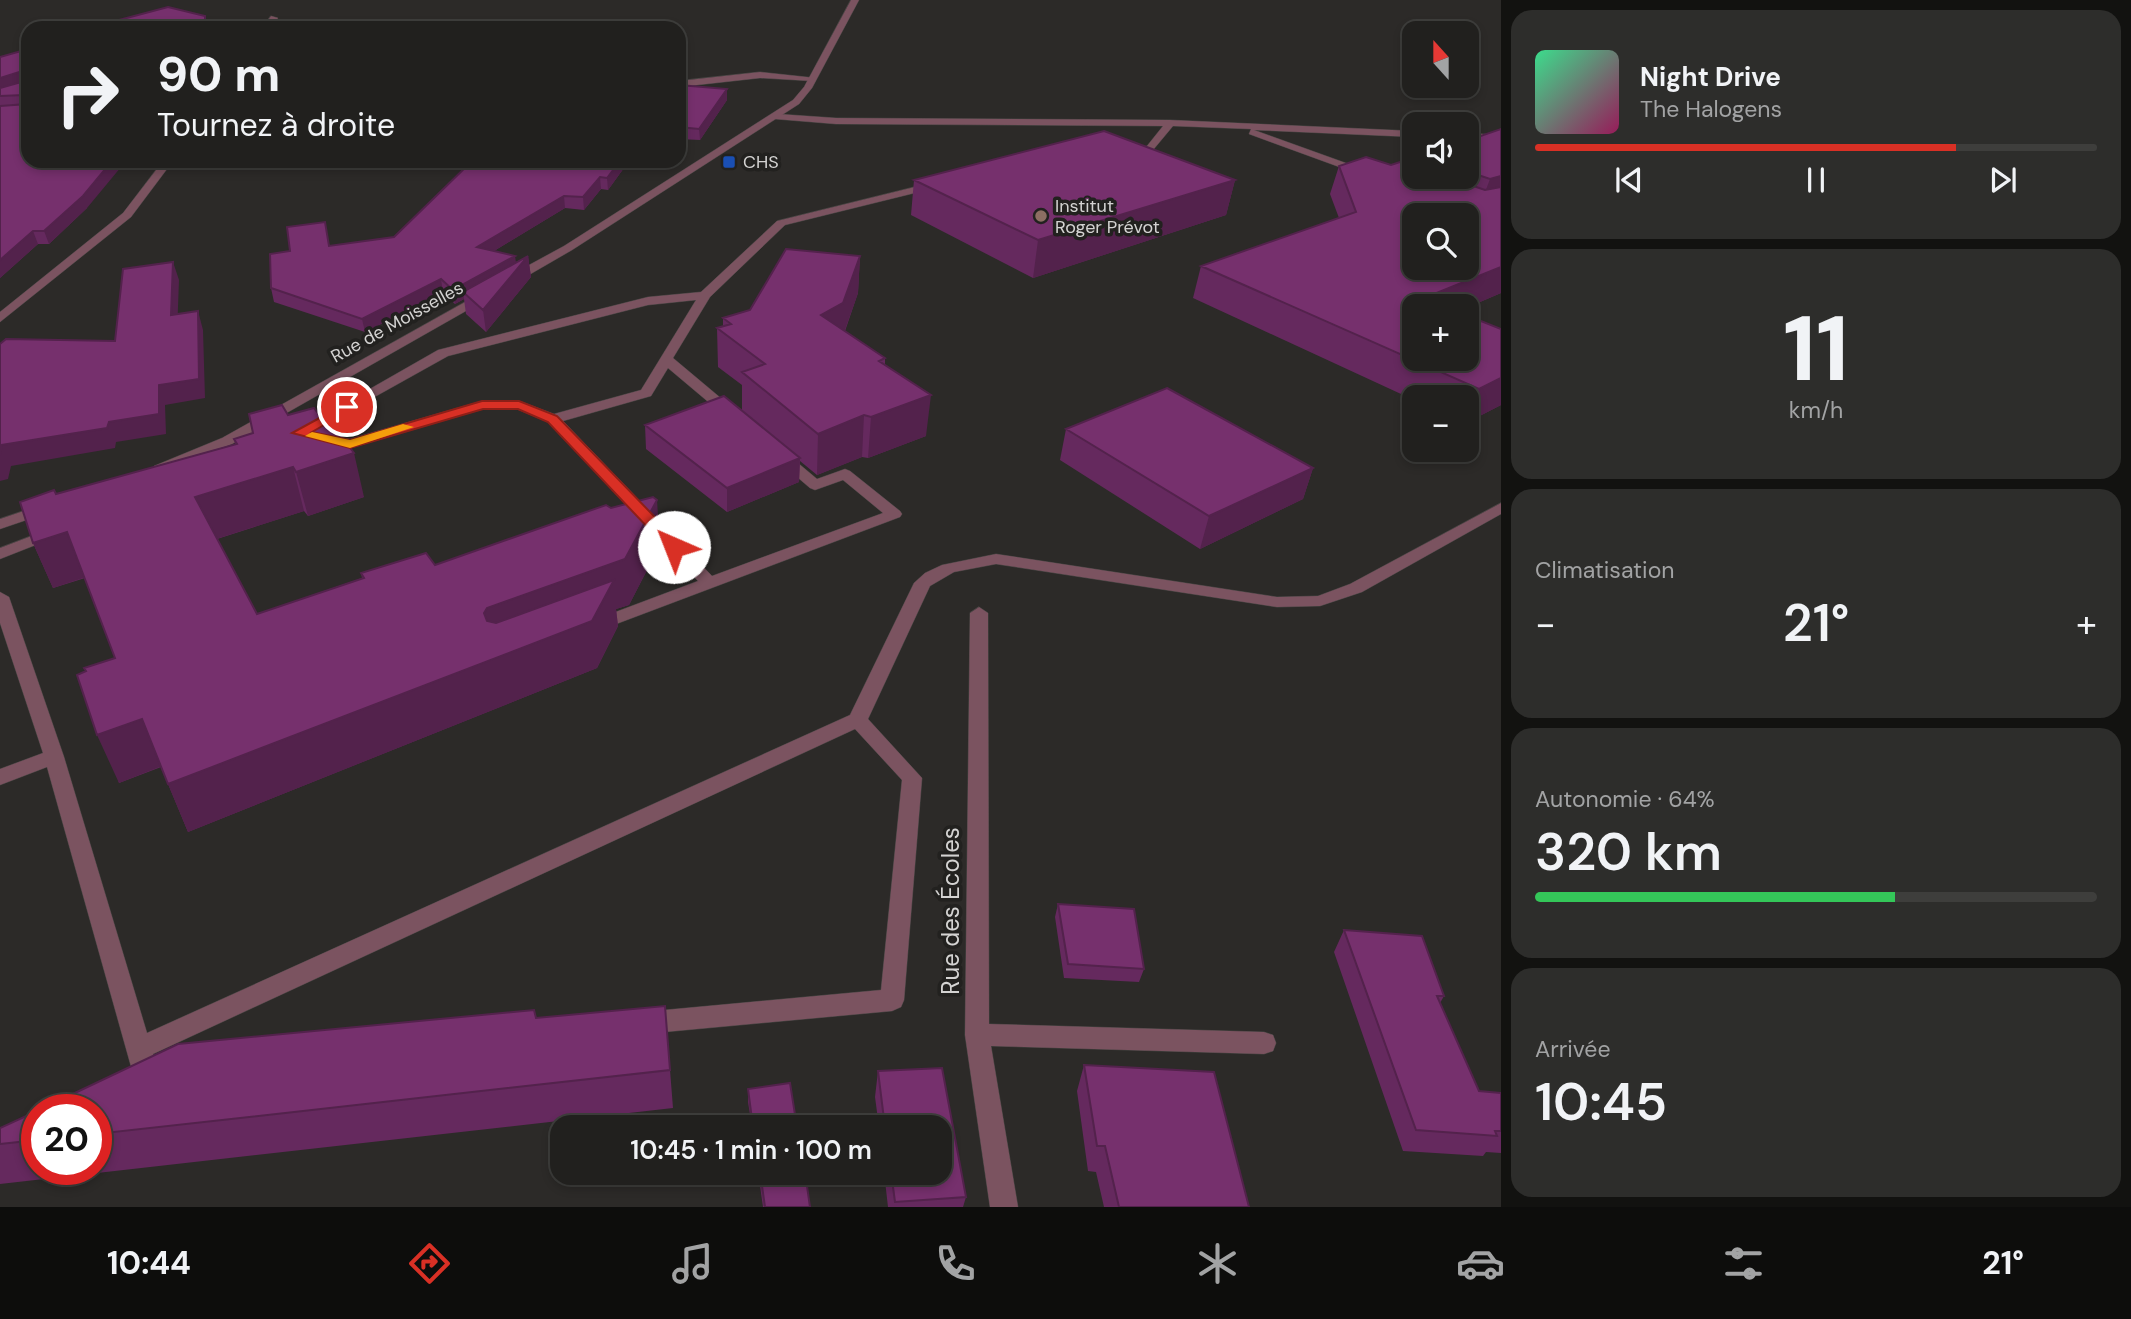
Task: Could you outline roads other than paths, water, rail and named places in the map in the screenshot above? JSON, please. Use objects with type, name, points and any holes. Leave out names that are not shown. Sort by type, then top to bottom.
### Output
[{"type":"street","name":"Rue de Moisselles","points":[[151,470],[227,440],[541,263],[778,117],[796,102],[813,78],[855,0]]},
{"type":"street","points":[[686,83],[760,75],[813,78]]},
{"type":"street","points":[[778,117],[836,121],[1170,123],[1402,133]]},
{"type":"street","points":[[1120,153],[1150,148],[1170,123]]},
{"type":"street","points":[[1236,126],[1381,179]]},
{"type":"street","points":[[1479,137],[1501,138]]},
{"type":"street","points":[[0,318],[127,215],[163,168]]},
{"type":"street","points":[[553,419],[646,393],[705,295],[781,223],[950,181]]},
{"type":"street","points":[[705,295],[648,301],[443,353],[293,436],[350,444],[482,405],[519,405],[553,419],[709,583]]},
{"type":"street","points":[[666,359],[741,422]]},
{"type":"street","points":[[580,631],[894,514],[845,474],[815,485],[773,449]]},
{"type":"street","points":[[0,524],[63,502]]},
{"type":"street","points":[[139,1048],[858,720],[923,583],[938,571],[964,562],[996,559],[1277,602],[1320,601],[1356,587],[1501,508]]},
{"type":"street","points":[[0,554],[75,524]]},
{"type":"street","points":[[0,597],[54,757],[145,1070],[187,1066]]},
{"type":"street","name":"Rue des Écoles","points":[[979,613],[977,1035],[1004,1207]]},
{"type":"street","points":[[615,1026],[891,1000],[912,778],[858,720]]},
{"type":"street","points":[[0,777],[54,757]]},
{"type":"street","points":[[977,1035],[1264,1043]]},
{"type":"place","name":"CHS","points":[[729,162]]},
{"type":"place","name":"Institut Roger Prévot","points":[[1041,216]]}]
